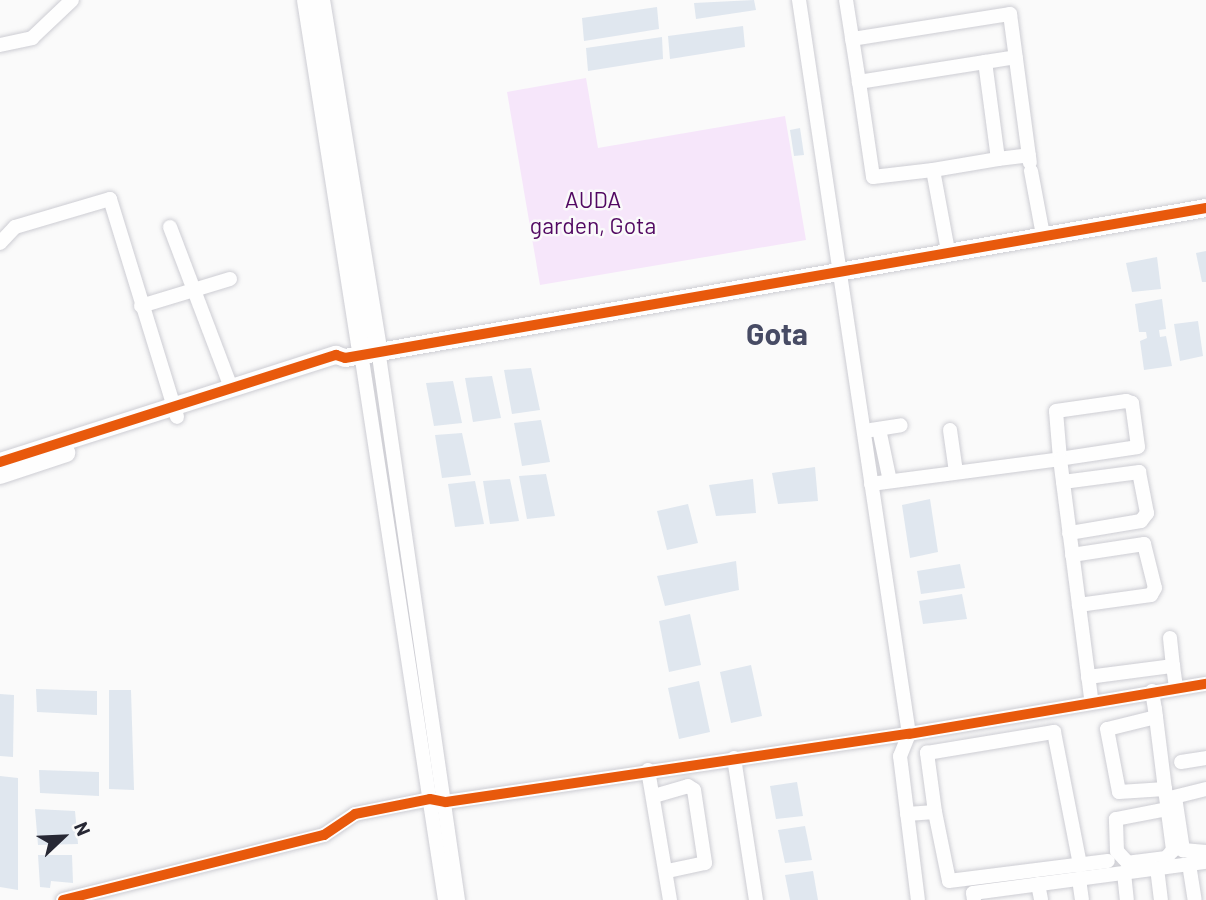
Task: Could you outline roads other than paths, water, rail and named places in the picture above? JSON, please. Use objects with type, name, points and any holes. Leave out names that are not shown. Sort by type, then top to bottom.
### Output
[{"type":"street","points":[[0,45],[32,38],[72,0]]},
{"type":"street","points":[[306,0],[446,900]]},
{"type":"street","points":[[321,0],[361,353],[446,802],[458,900]]},
{"type":"street","points":[[799,0],[840,268],[860,432],[871,484],[909,734],[900,756],[918,900]]},
{"type":"street","points":[[846,0],[873,177],[999,159],[1030,163]]},
{"type":"street","points":[[852,38],[1010,14],[1042,235]]},
{"type":"street","points":[[859,82],[1016,57]]},
{"type":"street","points":[[985,62],[999,159]]},
{"type":"street","points":[[933,170],[948,251]]},
{"type":"street","points":[[0,243],[15,227],[110,200],[176,412]]},
{"type":"street","points":[[0,475],[176,412],[231,388],[336,355],[361,353],[840,268],[1206,208]]},
{"type":"street","points":[[170,227],[231,388]]},
{"type":"street","points":[[141,306],[230,279]]},
{"type":"street","points":[[0,462],[340,367],[361,353]]},
{"type":"street","points":[[871,484],[1060,459],[1138,447],[1132,403],[1056,411],[1060,459],[1091,699]]},
{"type":"street","points":[[860,432],[901,425]]},
{"type":"street","points":[[879,429],[890,481]]},
{"type":"street","points":[[950,430],[956,472]]},
{"type":"street","points":[[1063,482],[1139,472],[1147,513],[1141,521],[1069,533]]},
{"type":"street","points":[[1072,555],[1144,544],[1155,588],[1151,595],[1079,605]]},
{"type":"street","points":[[1170,638],[1176,688]]},
{"type":"street","points":[[1088,677],[1173,666]]},
{"type":"street","points":[[64,900],[324,835],[355,814],[430,799],[446,802],[648,770],[909,734],[1091,699],[1206,686]]},
{"type":"street","points":[[1152,691],[1168,809],[1170,856],[1128,863],[1117,851],[1116,819],[1168,809]]},
{"type":"street","points":[[1156,717],[1107,729],[1119,792],[1165,789]]},
{"type":"street","points":[[900,756],[1055,732],[1082,900]]},
{"type":"street","points":[[927,753],[935,812],[949,881],[1079,872],[1124,873],[1206,862]]},
{"type":"street","points":[[734,758],[756,900]]},
{"type":"street","points":[[1181,762],[1206,758]]},
{"type":"street","points":[[648,770],[670,900]]},
{"type":"street","points":[[654,796],[688,786],[696,802],[705,863],[666,871]]},
{"type":"street","points":[[1206,789],[1175,797],[1183,850],[1206,852]]},
{"type":"street","points":[[908,814],[935,812]]},
{"type":"street","points":[[974,900],[973,893],[1009,894],[1108,861]]},
{"type":"street","points":[[1189,864],[1195,900]]},
{"type":"street","points":[[1157,868],[1161,900]]},
{"type":"street","points":[[1124,873],[1126,900]]},
{"type":"street","points":[[1038,884],[1041,900]]},
{"type":"district","name":"Gota","points":[[777,333]]},
{"type":"park label","name":"AUDA garden, Gota","points":[[593,212]]}]
